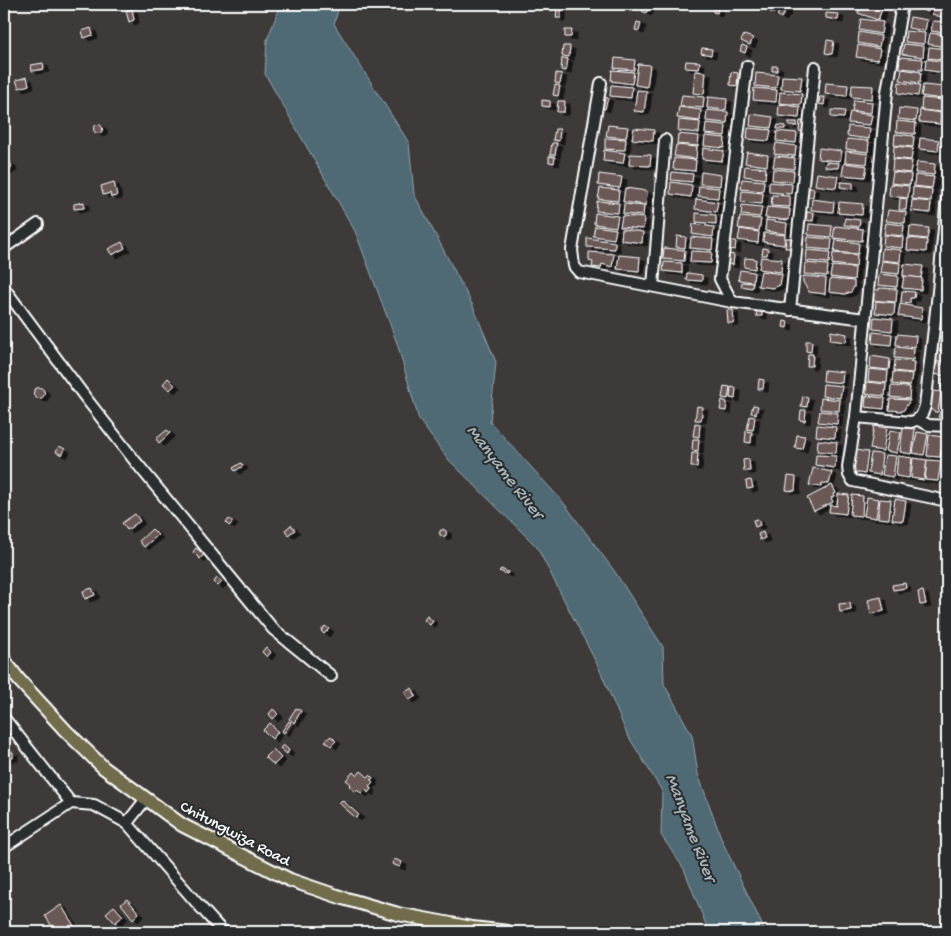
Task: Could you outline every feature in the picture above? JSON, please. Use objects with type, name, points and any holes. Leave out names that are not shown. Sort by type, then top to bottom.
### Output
[{"type":"main road","name":"Chitungwiza Road","points":[[4,660],[19,680],[66,731],[104,768],[182,825],[290,880],[343,898],[398,914],[472,928],[508,932]]},
{"type":"street","points":[[902,4],[887,92],[856,417],[848,475],[853,481],[947,501]]},
{"type":"street","points":[[732,302],[720,279],[747,66]]},
{"type":"street","points":[[790,310],[815,67]]},
{"type":"street","points":[[601,83],[572,250],[574,266],[579,272],[732,302],[865,319]]},
{"type":"street","points":[[653,286],[665,140]]},
{"type":"street","points":[[856,417],[911,422],[918,420],[922,415],[925,406],[938,302],[947,197]]},
{"type":"street","points":[[4,248],[38,224]]},
{"type":"street","points":[[4,288],[129,454],[273,629],[331,676]]},
{"type":"street","points":[[918,420],[929,425],[947,426]]},
{"type":"street","points":[[4,718],[71,802]]},
{"type":"street","points":[[127,823],[146,799]]},
{"type":"street","points":[[4,847],[71,802],[94,805],[127,823],[223,932]]},
{"type":"water","name":"Manyame River","points":[[281,4],[342,4],[339,7],[334,24],[409,143],[414,194],[472,304],[496,362],[490,422],[563,502],[615,572],[663,647],[664,684],[692,735],[698,774],[723,843],[765,932],[709,932],[684,869],[661,835],[662,791],[627,734],[599,668],[537,547],[448,459],[419,420],[397,343],[355,231],[265,74],[267,40]]},
{"type":"building","points":[[861,4],[882,9],[878,20],[858,13]]},
{"type":"building","points":[[909,4],[931,4],[928,12],[909,6]]},
{"type":"building","points":[[936,4],[947,8],[947,19],[932,14]]},
{"type":"building","points":[[714,6],[718,7],[717,13],[713,12]]},
{"type":"building","points":[[773,6],[777,8],[774,13],[770,12]]},
{"type":"building","points":[[644,7],[649,9],[646,13],[642,11]]},
{"type":"building","points":[[782,7],[787,10],[781,18],[777,15]]},
{"type":"building","points":[[557,8],[561,8],[561,18],[556,18]]},
{"type":"building","points":[[132,9],[134,20],[129,22],[126,11]]},
{"type":"building","points":[[826,13],[839,14],[838,20],[826,18]]},
{"type":"building","points":[[910,17],[927,20],[925,31],[908,28]]},
{"type":"building","points":[[861,19],[883,22],[881,34],[859,30]]},
{"type":"building","points":[[933,21],[947,22],[947,33],[931,31]]},
{"type":"building","points":[[637,22],[641,23],[639,31],[635,30]]},
{"type":"building","points":[[91,28],[93,35],[84,38],[82,31]]},
{"type":"building","points":[[565,30],[572,30],[571,37],[565,37]]},
{"type":"building","points":[[906,31],[925,33],[924,44],[905,42]]},
{"type":"building","points":[[859,32],[881,36],[879,47],[858,43]]},
{"type":"building","points":[[930,33],[947,35],[947,47],[928,44]]},
{"type":"building","points":[[744,35],[753,38],[750,45],[741,41]]},
{"type":"building","points":[[827,40],[834,41],[832,54],[825,53]]},
{"type":"building","points":[[904,44],[924,46],[923,57],[902,54]]},
{"type":"building","points":[[742,45],[747,47],[745,53],[740,51]]},
{"type":"building","points":[[858,45],[880,49],[878,60],[856,57]]},
{"type":"building","points":[[563,46],[570,46],[569,57],[562,56]]},
{"type":"building","points":[[929,47],[947,49],[947,60],[928,58]]},
{"type":"building","points":[[702,48],[712,49],[711,55],[701,53]]},
{"type":"building","points":[[900,57],[923,59],[922,70],[899,68]]},
{"type":"building","points":[[562,58],[568,59],[566,71],[561,70]]},
{"type":"building","points":[[615,58],[635,60],[634,70],[614,68]]},
{"type":"building","points":[[926,59],[946,62],[945,73],[925,70]]},
{"type":"building","points":[[686,61],[700,62],[699,69],[685,68]]},
{"type":"building","points":[[43,63],[44,69],[32,71],[31,65]]},
{"type":"building","points":[[638,64],[650,65],[647,87],[635,85]]},
{"type":"building","points":[[772,66],[778,66],[777,71],[772,71]]},
{"type":"building","points":[[902,69],[921,72],[920,83],[900,80]]},
{"type":"building","points":[[612,70],[634,72],[632,84],[611,81]]},
{"type":"building","points":[[695,71],[706,72],[704,94],[693,93]]},
{"type":"building","points":[[731,72],[738,73],[737,86],[730,85]]},
{"type":"building","points":[[556,73],[562,74],[560,84],[555,83]]},
{"type":"building","points":[[756,73],[778,75],[776,88],[755,86]]},
{"type":"building","points":[[945,74],[947,74],[947,86],[944,86]]},
{"type":"building","points":[[782,76],[802,77],[800,91],[781,89]]},
{"type":"building","points":[[27,77],[29,85],[19,88],[16,80]]},
{"type":"building","points":[[899,82],[920,85],[918,96],[898,93]]},
{"type":"building","points":[[826,83],[848,85],[847,96],[825,94]]},
{"type":"building","points":[[555,85],[560,86],[558,96],[553,95]]},
{"type":"building","points":[[611,85],[632,87],[631,98],[610,96]]},
{"type":"building","points":[[852,85],[873,86],[872,99],[851,97]]},
{"type":"building","points":[[923,85],[944,87],[942,99],[921,96]]},
{"type":"building","points":[[754,88],[777,90],[776,102],[753,100]]},
{"type":"building","points":[[637,90],[647,91],[644,112],[634,111]]},
{"type":"building","points":[[780,92],[802,94],[801,105],[779,103]]},
{"type":"building","points":[[682,95],[704,97],[703,108],[680,106]]},
{"type":"building","points":[[604,97],[608,98],[605,109],[601,108]]},
{"type":"building","points":[[708,97],[727,99],[726,110],[707,108]]},
{"type":"building","points":[[820,97],[825,97],[824,105],[819,104]]},
{"type":"building","points":[[922,98],[943,100],[942,112],[921,110]]},
{"type":"building","points":[[542,100],[550,101],[550,107],[542,106]]},
{"type":"building","points":[[854,100],[872,102],[871,113],[852,111]]},
{"type":"building","points":[[558,101],[565,101],[564,112],[557,112]]},
{"type":"building","points":[[779,104],[800,107],[799,118],[778,116]]},
{"type":"building","points":[[679,107],[701,110],[700,121],[677,118]]},
{"type":"building","points":[[899,108],[917,110],[916,121],[898,119]]},
{"type":"building","points":[[707,110],[728,112],[727,123],[706,121]]},
{"type":"building","points":[[831,110],[845,111],[844,118],[831,117]]},
{"type":"building","points":[[920,110],[941,113],[940,124],[919,122]]},
{"type":"building","points":[[850,112],[872,115],[870,125],[848,123]]},
{"type":"building","points":[[751,114],[773,117],[771,128],[750,126]]},
{"type":"building","points":[[679,120],[700,122],[699,133],[678,131]]},
{"type":"building","points":[[800,121],[805,122],[804,132],[799,131]]},
{"type":"building","points":[[897,121],[916,123],[915,134],[896,132]]},
{"type":"building","points":[[789,122],[797,122],[797,126],[789,126]]},
{"type":"building","points":[[706,123],[726,125],[725,136],[705,134]]},
{"type":"building","points":[[98,124],[103,129],[98,134],[93,129]]},
{"type":"building","points":[[608,125],[628,127],[626,138],[606,136]]},
{"type":"building","points":[[778,125],[785,126],[785,129],[777,129]]},
{"type":"building","points":[[848,126],[870,128],[869,139],[847,136]]},
{"type":"building","points":[[634,128],[654,130],[653,141],[632,139]]},
{"type":"building","points":[[748,128],[771,130],[769,141],[747,139]]},
{"type":"building","points":[[555,129],[560,129],[559,141],[553,140]]},
{"type":"building","points":[[777,131],[797,133],[796,143],[776,141]]},
{"type":"building","points":[[678,134],[699,136],[698,146],[677,144]]},
{"type":"building","points":[[895,134],[914,136],[913,147],[894,145]]},
{"type":"building","points":[[705,136],[725,138],[724,148],[704,146]]},
{"type":"building","points":[[605,138],[626,139],[625,150],[605,149]]},
{"type":"building","points":[[920,138],[939,140],[938,151],[919,149]]},
{"type":"building","points":[[847,139],[869,141],[868,152],[846,149]]},
{"type":"building","points":[[552,143],[557,143],[555,155],[550,155]]},
{"type":"building","points":[[776,143],[796,146],[795,156],[774,154]]},
{"type":"building","points":[[676,145],[697,147],[696,159],[674,156]]},
{"type":"building","points":[[894,146],[913,148],[911,160],[893,158]]},
{"type":"building","points":[[703,148],[724,151],[722,161],[702,159]]},
{"type":"building","points":[[819,148],[842,151],[840,161],[818,159]]},
{"type":"building","points":[[604,150],[625,153],[623,163],[603,161]]},
{"type":"building","points":[[846,151],[868,154],[867,164],[845,162]]},
{"type":"building","points":[[747,152],[768,155],[767,166],[745,163]]},
{"type":"building","points":[[630,154],[651,155],[650,166],[629,165]]},
{"type":"building","points":[[549,156],[555,157],[554,163],[549,162]]},
{"type":"building","points":[[775,156],[795,158],[794,169],[773,167]]},
{"type":"building","points":[[674,158],[696,160],[695,171],[673,169]]},
{"type":"building","points":[[893,159],[912,161],[910,173],[892,171]]},
{"type":"building","points":[[10,162],[12,168],[4,173],[4,164]]},
{"type":"building","points":[[826,162],[839,163],[838,168],[825,167]]},
{"type":"building","points":[[917,162],[935,164],[934,175],[915,173]]},
{"type":"building","points":[[844,163],[867,166],[865,177],[842,175]]},
{"type":"building","points":[[745,166],[766,168],[765,179],[744,176]]},
{"type":"building","points":[[773,169],[794,171],[793,182],[772,180]]},
{"type":"building","points":[[672,172],[693,174],[692,182],[671,180]]},
{"type":"building","points":[[701,172],[721,175],[720,186],[700,184]]},
{"type":"building","points":[[893,172],[911,174],[910,185],[891,183]]},
{"type":"building","points":[[817,173],[838,176],[836,188],[815,185]]},
{"type":"building","points":[[599,174],[622,177],[620,188],[598,185]]},
{"type":"building","points":[[915,175],[934,177],[932,188],[914,186]]},
{"type":"building","points":[[742,179],[764,181],[763,191],[741,189]]},
{"type":"building","points":[[114,182],[117,196],[111,197],[110,193],[103,195],[101,186]]},
{"type":"building","points":[[671,182],[692,185],[691,197],[670,194]]},
{"type":"building","points":[[769,182],[792,184],[791,194],[769,192]]},
{"type":"building","points":[[841,182],[853,183],[853,189],[840,187]]},
{"type":"building","points":[[890,184],[909,186],[908,198],[889,196]]},
{"type":"building","points":[[699,186],[719,188],[718,198],[698,196]]},
{"type":"building","points":[[913,187],[932,189],[931,201],[912,199]]},
{"type":"building","points":[[600,188],[619,190],[618,201],[598,199]]},
{"type":"building","points":[[625,188],[647,191],[646,205],[623,202]]},
{"type":"building","points":[[809,188],[814,188],[813,197],[808,197]]},
{"type":"building","points":[[742,191],[763,193],[762,204],[741,202]]},
{"type":"building","points":[[772,195],[790,196],[790,207],[771,206]]},
{"type":"building","points":[[900,198],[907,199],[906,210],[899,210]]},
{"type":"building","points":[[696,199],[718,202],[716,212],[695,209]]},
{"type":"building","points":[[812,199],[834,202],[833,212],[811,210]]},
{"type":"building","points":[[912,200],[931,202],[930,213],[911,211]]},
{"type":"building","points":[[597,201],[619,203],[618,213],[596,211]]},
{"type":"building","points":[[84,202],[84,208],[74,209],[74,204]]},
{"type":"building","points":[[839,202],[863,204],[862,215],[838,213]]},
{"type":"building","points":[[624,204],[644,206],[643,216],[623,214]]},
{"type":"building","points":[[742,205],[762,207],[760,217],[741,215]]},
{"type":"building","points":[[767,207],[790,209],[789,220],[765,218]]},
{"type":"building","points":[[888,210],[906,212],[905,223],[886,221]]},
{"type":"building","points":[[807,212],[814,213],[813,221],[806,220]]},
{"type":"building","points":[[595,213],[618,216],[616,227],[594,224]]},
{"type":"building","points":[[696,213],[716,215],[716,224],[696,222]]},
{"type":"building","points":[[622,216],[644,218],[643,229],[620,227]]},
{"type":"building","points":[[740,217],[761,219],[759,231],[738,228]]},
{"type":"building","points":[[845,218],[860,220],[859,227],[844,225]]},
{"type":"building","points":[[766,220],[787,223],[786,234],[765,231]]},
{"type":"building","points":[[886,223],[904,225],[903,236],[884,234]]},
{"type":"building","points":[[693,224],[714,227],[713,237],[692,234]]},
{"type":"building","points":[[809,224],[832,226],[831,237],[808,235]]},
{"type":"building","points":[[595,226],[616,229],[614,239],[593,236]]},
{"type":"building","points":[[835,226],[863,229],[862,241],[833,238]]},
{"type":"building","points":[[910,226],[929,228],[927,239],[909,237]]},
{"type":"building","points":[[622,229],[643,232],[642,243],[621,240]]},
{"type":"building","points":[[740,229],[759,232],[758,243],[738,240]]},
{"type":"building","points":[[764,233],[785,235],[784,245],[763,242]]},
{"type":"building","points":[[884,235],[903,237],[902,248],[883,246]]},
{"type":"building","points":[[677,236],[686,237],[685,248],[676,247]]},
{"type":"building","points":[[691,237],[713,239],[712,250],[690,248]]},
{"type":"building","points":[[808,237],[832,239],[831,250],[807,248]]},
{"type":"building","points":[[587,238],[615,242],[615,249],[587,247]]},
{"type":"building","points":[[786,238],[791,238],[790,248],[785,248]]},
{"type":"building","points":[[908,238],[927,240],[926,252],[907,250]]},
{"type":"building","points":[[836,240],[859,243],[858,254],[834,252]]},
{"type":"building","points":[[731,241],[736,241],[735,250],[730,249]]},
{"type":"building","points":[[122,242],[125,248],[112,255],[108,249]]},
{"type":"building","points":[[664,248],[685,250],[684,261],[663,259]]},
{"type":"building","points":[[763,248],[768,249],[767,255],[762,255]]},
{"type":"building","points":[[882,248],[901,250],[900,262],[881,260]]},
{"type":"building","points":[[807,250],[830,252],[829,263],[806,261]]},
{"type":"building","points":[[691,251],[712,252],[711,263],[690,262]]},
{"type":"building","points":[[589,252],[614,254],[612,267],[602,264],[601,268],[592,267],[593,262],[589,261]]},
{"type":"building","points":[[833,253],[857,255],[856,267],[832,264]]},
{"type":"building","points":[[729,254],[734,255],[733,265],[728,264]]},
{"type":"building","points":[[619,255],[640,257],[639,271],[617,269]]},
{"type":"building","points":[[761,257],[782,259],[781,272],[759,269]]},
{"type":"building","points":[[745,258],[756,259],[755,269],[744,267]]},
{"type":"building","points":[[882,261],[900,263],[899,274],[880,272]]},
{"type":"building","points":[[664,262],[682,263],[682,273],[663,271]]},
{"type":"building","points":[[805,263],[828,265],[827,276],[804,274]]},
{"type":"building","points":[[904,264],[923,266],[921,278],[903,276]]},
{"type":"building","points":[[832,266],[855,268],[854,280],[830,277]]},
{"type":"building","points":[[740,270],[754,272],[753,282],[738,280]]},
{"type":"building","points":[[761,271],[782,274],[780,285],[773,288],[758,286]]},
{"type":"building","points":[[687,273],[702,275],[702,281],[686,280]]},
{"type":"building","points":[[879,274],[898,276],[897,287],[878,285]]},
{"type":"building","points":[[803,276],[826,278],[825,294],[809,292],[803,282]]},
{"type":"building","points":[[904,276],[922,278],[921,290],[902,288]]},
{"type":"building","points":[[830,279],[854,281],[854,287],[851,292],[845,294],[829,292]]},
{"type":"building","points":[[941,281],[947,282],[947,298],[940,298]]},
{"type":"building","points":[[742,282],[753,283],[752,288],[741,286]]},
{"type":"building","points":[[879,288],[897,289],[896,302],[870,300],[871,290],[879,290]]},
{"type":"building","points":[[902,291],[915,292],[914,298],[910,298],[910,303],[901,302]]},
{"type":"building","points":[[876,301],[895,303],[894,315],[875,313]]},
{"type":"building","points":[[900,304],[922,308],[921,319],[898,316]]},
{"type":"building","points":[[944,307],[947,308],[947,320],[943,319]]},
{"type":"building","points":[[727,310],[733,310],[734,323],[728,323]]},
{"type":"building","points":[[757,310],[762,311],[762,316],[756,316]]},
{"type":"building","points":[[874,317],[893,319],[892,331],[873,329]]},
{"type":"building","points":[[784,321],[788,322],[787,328],[783,327]]},
{"type":"building","points":[[941,323],[947,324],[947,339],[939,338]]},
{"type":"building","points":[[831,331],[847,334],[846,342],[830,340]]},
{"type":"building","points":[[873,332],[892,334],[891,345],[872,343]]},
{"type":"building","points":[[897,334],[916,336],[915,347],[896,345]]},
{"type":"building","points":[[939,338],[947,339],[947,350],[937,349]]},
{"type":"building","points":[[806,341],[812,341],[811,352],[806,351]]},
{"type":"building","points":[[896,347],[914,349],[913,360],[894,358]]},
{"type":"building","points":[[937,351],[947,352],[947,363],[935,361]]},
{"type":"building","points":[[808,354],[813,354],[812,366],[807,366]]},
{"type":"building","points":[[871,356],[890,359],[889,370],[870,368]]},
{"type":"building","points":[[895,360],[914,362],[913,373],[894,371]]},
{"type":"building","points":[[935,363],[947,365],[947,376],[933,374]]},
{"type":"building","points":[[869,369],[888,371],[887,383],[868,381]]},
{"type":"building","points":[[824,370],[843,372],[842,383],[823,381]]},
{"type":"building","points":[[893,372],[912,374],[910,386],[892,384]]},
{"type":"building","points":[[943,377],[947,378],[947,388],[941,388]]},
{"type":"building","points":[[168,378],[175,385],[170,390],[163,384]]},
{"type":"building","points":[[759,379],[764,380],[763,389],[758,389]]},
{"type":"building","points":[[867,382],[886,384],[885,396],[866,394]]},
{"type":"building","points":[[823,384],[842,386],[840,398],[822,396]]},
{"type":"building","points":[[724,386],[730,387],[728,399],[722,398]]},
{"type":"building","points":[[891,386],[910,387],[909,399],[890,397]]},
{"type":"building","points":[[39,387],[45,393],[39,399],[33,393]]},
{"type":"building","points":[[731,387],[736,388],[735,399],[730,398]]},
{"type":"building","points":[[928,390],[941,392],[938,412],[934,412],[926,404]]},
{"type":"building","points":[[803,396],[808,397],[807,407],[801,406]]},
{"type":"building","points":[[866,396],[885,398],[884,409],[865,407]]},
{"type":"building","points":[[821,398],[840,400],[839,411],[820,409]]},
{"type":"building","points":[[890,399],[910,400],[903,411],[889,410]]},
{"type":"building","points":[[722,400],[727,402],[726,411],[720,410]]},
{"type":"building","points":[[753,405],[758,406],[756,414],[751,413]]},
{"type":"building","points":[[697,406],[703,407],[701,420],[695,420]]},
{"type":"building","points":[[801,410],[806,410],[805,421],[800,420]]},
{"type":"building","points":[[820,411],[838,413],[837,424],[818,422]]},
{"type":"building","points":[[940,412],[947,413],[947,418],[938,417]]},
{"type":"building","points":[[750,416],[755,417],[753,430],[747,429]]},
{"type":"building","points":[[695,423],[700,424],[699,437],[693,436]]},
{"type":"building","points":[[817,425],[836,427],[835,438],[816,436]]},
{"type":"building","points":[[874,426],[887,428],[883,451],[870,449]]},
{"type":"building","points":[[903,428],[915,429],[912,454],[900,452]]},
{"type":"building","points":[[167,430],[170,433],[159,443],[156,439]]},
{"type":"building","points":[[890,430],[901,432],[897,453],[886,451]]},
{"type":"building","points":[[746,431],[752,432],[751,443],[745,442]]},
{"type":"building","points":[[917,432],[928,434],[924,455],[913,453]]},
{"type":"building","points":[[797,435],[805,436],[802,449],[795,448]]},
{"type":"building","points":[[929,435],[943,437],[940,457],[927,456]]},
{"type":"building","points":[[944,437],[947,437],[947,458],[941,457]]},
{"type":"building","points":[[693,439],[699,439],[698,451],[692,450]]},
{"type":"building","points":[[818,440],[837,442],[836,453],[817,451]]},
{"type":"building","points":[[59,446],[65,449],[62,455],[56,452]]},
{"type":"building","points":[[855,450],[868,452],[865,474],[852,472]]},
{"type":"building","points":[[692,453],[698,453],[697,467],[691,467]]},
{"type":"building","points":[[871,453],[882,454],[880,475],[868,473]]},
{"type":"building","points":[[816,455],[836,456],[835,468],[815,465]]},
{"type":"building","points":[[885,455],[896,456],[893,477],[882,475]]},
{"type":"building","points":[[898,456],[912,458],[909,478],[896,476]]},
{"type":"building","points":[[913,458],[927,460],[924,480],[911,478]]},
{"type":"building","points":[[749,459],[750,471],[744,471],[743,460]]},
{"type":"building","points":[[927,460],[941,461],[938,481],[925,480]]},
{"type":"building","points":[[241,463],[243,466],[235,471],[233,468]]},
{"type":"building","points":[[813,468],[832,472],[829,484],[822,483],[821,487],[809,485]]},
{"type":"building","points":[[788,476],[796,477],[795,491],[786,490]]},
{"type":"building","points":[[751,480],[753,488],[747,489],[746,481]]},
{"type":"building","points":[[832,485],[836,493],[831,498],[833,502],[814,511],[807,498]]},
{"type":"building","points":[[838,494],[849,495],[846,514],[829,512],[830,505],[837,506]]},
{"type":"building","points":[[852,495],[863,496],[862,516],[850,515]]},
{"type":"building","points":[[867,497],[879,499],[876,518],[864,516]]},
{"type":"building","points":[[880,499],[891,500],[889,519],[878,518]]},
{"type":"building","points":[[895,499],[906,501],[903,521],[892,520]]},
{"type":"building","points":[[135,514],[140,521],[127,530],[122,523]]},
{"type":"building","points":[[229,519],[233,522],[229,526],[226,523]]},
{"type":"building","points":[[758,519],[760,525],[755,527],[753,520]]},
{"type":"building","points":[[291,525],[295,530],[288,535],[285,530]]},
{"type":"building","points":[[152,529],[158,535],[144,547],[139,541]]},
{"type":"building","points":[[443,529],[447,533],[443,537],[439,533]]},
{"type":"building","points":[[942,530],[947,531],[947,536],[942,535]]},
{"type":"building","points":[[763,532],[765,538],[760,540],[758,534]]},
{"type":"building","points":[[196,548],[204,554],[200,559],[193,552]]},
{"type":"building","points":[[501,569],[508,572],[507,574],[499,571]]},
{"type":"building","points":[[217,578],[222,582],[218,586],[214,582]]},
{"type":"building","points":[[905,583],[906,588],[893,590],[892,585]]},
{"type":"building","points":[[92,588],[95,595],[85,599],[83,591]]},
{"type":"building","points":[[923,591],[926,604],[920,605],[918,592]]},
{"type":"building","points":[[881,597],[884,611],[871,614],[868,600]]},
{"type":"building","points":[[850,603],[851,610],[840,612],[839,604]]},
{"type":"building","points":[[427,616],[433,621],[430,625],[424,620]]},
{"type":"building","points":[[325,626],[329,629],[324,634],[321,631]]},
{"type":"building","points":[[266,647],[271,652],[267,657],[262,652]]},
{"type":"building","points":[[412,688],[416,696],[409,700],[405,692]]},
{"type":"building","points":[[296,708],[301,711],[294,723],[289,719]]},
{"type":"building","points":[[273,709],[278,714],[273,719],[269,714]]},
{"type":"building","points":[[289,721],[291,723],[284,733],[282,731]]},
{"type":"building","points":[[270,723],[278,732],[272,739],[263,730]]},
{"type":"building","points":[[331,736],[336,741],[331,746],[325,741]]},
{"type":"building","points":[[283,745],[289,750],[287,754],[280,748]]},
{"type":"building","points":[[273,749],[281,758],[274,765],[265,757]]},
{"type":"building","points":[[13,752],[13,758],[6,759],[6,753]]},
{"type":"building","points":[[361,771],[368,777],[370,775],[373,778],[371,780],[373,782],[369,786],[371,789],[368,793],[366,790],[362,794],[357,790],[356,792],[349,786],[351,784],[346,780],[353,772],[357,776]]},
{"type":"building","points":[[342,800],[359,815],[356,818],[339,803]]},
{"type":"building","points":[[394,859],[402,862],[400,867],[392,864]]},
{"type":"building","points":[[127,899],[139,913],[133,919],[121,904]]},
{"type":"building","points":[[61,905],[76,929],[72,932],[56,932],[45,916]]},
{"type":"building","points":[[114,906],[123,916],[115,923],[106,913]]}]
